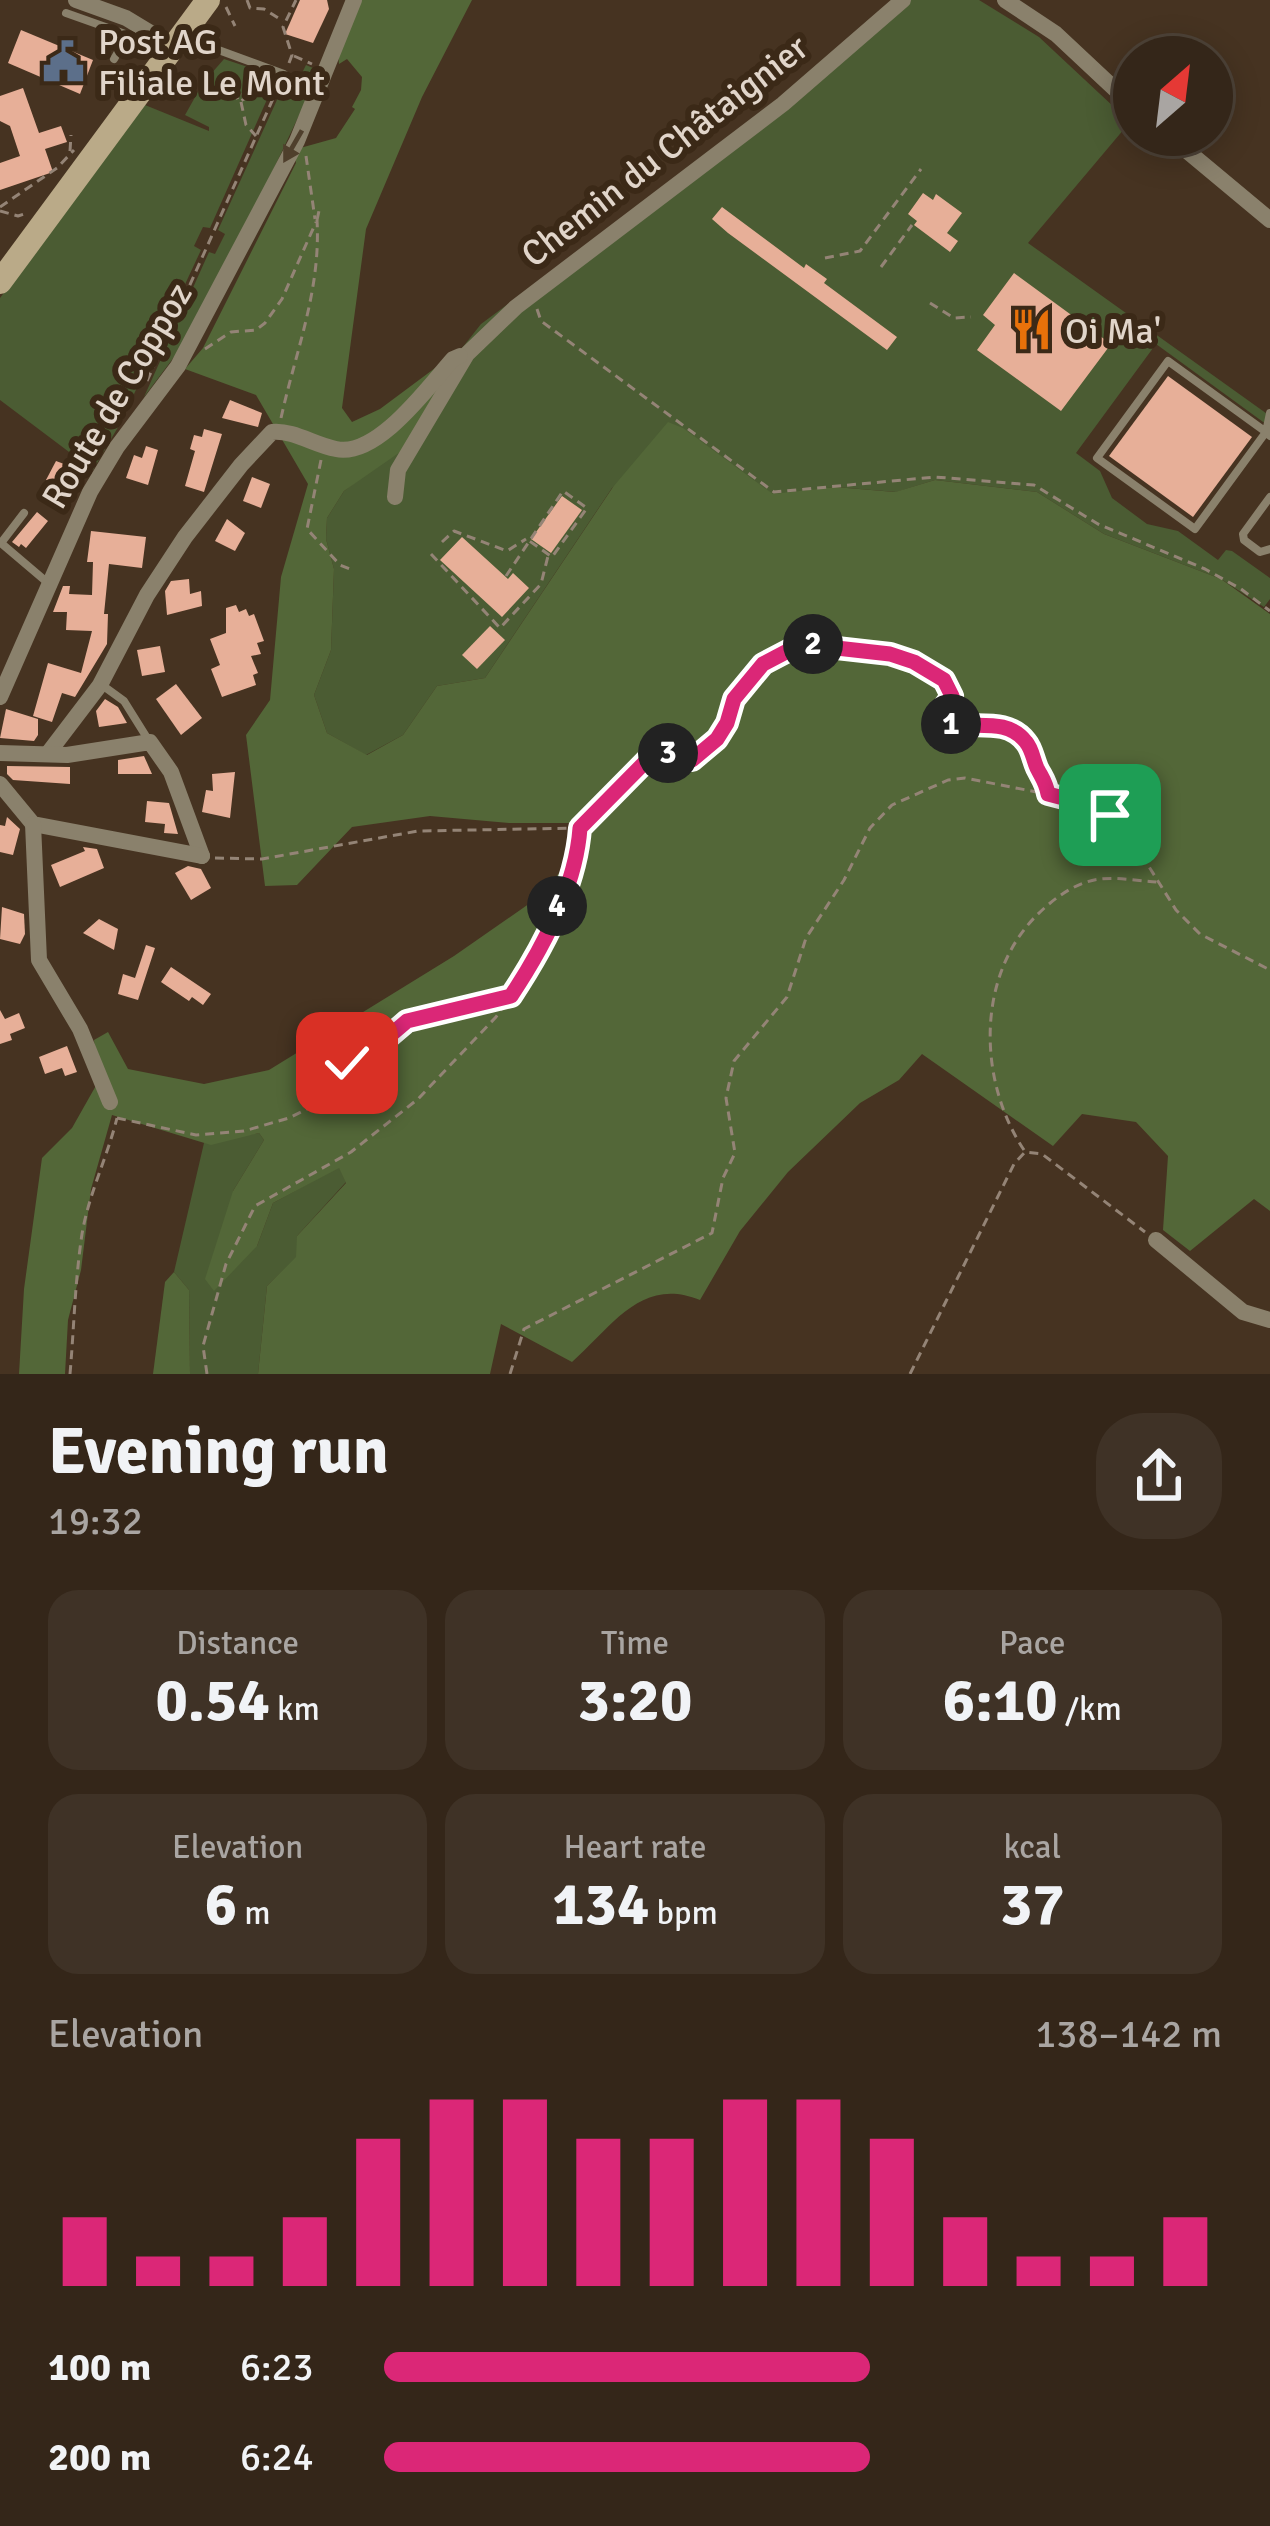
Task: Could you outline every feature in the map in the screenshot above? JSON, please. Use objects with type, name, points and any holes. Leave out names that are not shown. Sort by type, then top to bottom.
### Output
[{"type":"main road","points":[[0,282],[208,0]]},
{"type":"street","name":"Route de Coppoz","points":[[0,697],[74,526],[117,447],[183,357],[297,142],[354,0]]},
{"type":"street","name":"Chemin du Châtaignier","points":[[394,497],[398,470],[467,354],[532,295],[783,104],[903,0]]},
{"type":"street","points":[[1005,0],[1056,34],[1113,87]]},
{"type":"street","points":[[71,6],[126,18],[135,32],[178,41]]},
{"type":"street","points":[[1193,156],[1270,220]]},
{"type":"street","name":"Chemin du Châtaignier","points":[[325,446],[349,450],[371,442],[400,418],[453,359],[467,354]]},
{"type":"street","points":[[49,752],[100,685],[175,552],[230,478],[276,432],[325,446]]},
{"type":"street","points":[[0,753],[67,755],[150,742],[171,772],[202,856]]},
{"type":"street","points":[[1,793],[33,824],[202,856]]},
{"type":"street","points":[[33,824],[39,960],[80,1029],[110,1102]]},
{"type":"street","points":[[1156,1240],[1243,1312],[1270,1320]]},
{"type":"lane","points":[[114,59],[135,32]]},
{"type":"lane","points":[[178,41],[284,74]]},
{"type":"lane","points":[[1268,434],[1168,362],[1097,458],[1195,530],[1268,434],[1270,413]]},
{"type":"lane","points":[[1270,497],[1244,534],[1244,540],[1260,552],[1270,549]]},
{"type":"lane","points":[[24,513],[1,543],[48,583]]},
{"type":"lane","points":[[100,685],[124,701],[150,742]]},
{"type":"path","points":[[223,0],[235,26]]},
{"type":"path","points":[[247,0],[250,8],[264,9],[285,22]]},
{"type":"path","points":[[140,398],[292,55],[283,27],[296,0]]},
{"type":"path","points":[[292,55],[308,62]]},
{"type":"path","points":[[256,136],[246,124],[244,95],[263,85],[279,85]]},
{"type":"path","points":[[70,152],[71,134]]},
{"type":"path","points":[[0,209],[78,148]]},
{"type":"path","points":[[276,432],[312,309],[320,261],[304,148]]},
{"type":"path","points":[[825,258],[860,251],[921,169]]},
{"type":"path","points":[[36,182],[50,178]]},
{"type":"path","points":[[183,357],[197,355],[231,332],[256,330],[265,323],[282,299],[320,206]]},
{"type":"path","points":[[0,209],[22,215]]},
{"type":"path","points":[[880,267],[911,225]]},
{"type":"path","points":[[532,295],[541,321],[774,492],[935,477],[1034,484],[1098,524],[1205,569],[1270,611]]},
{"type":"path","points":[[930,303],[954,318],[971,317]]},
{"type":"path","points":[[325,446],[308,529],[340,565],[350,568]]},
{"type":"path","points":[[528,540],[553,557],[587,508],[562,491],[556,481]]},
{"type":"path","points":[[506,576],[562,491]]},
{"type":"path","points":[[442,542],[454,531],[506,551],[528,540]]},
{"type":"path","points":[[480,542],[480,551]]},
{"type":"path","points":[[430,554],[500,628],[541,584],[549,554]]},
{"type":"path","points":[[207,1374],[203,1346],[226,1264],[255,1206],[351,1153],[418,1099],[496,1017],[529,969],[563,893],[578,852],[580,828],[656,751],[692,760],[717,739],[734,699],[763,664],[801,644],[890,654],[944,680],[952,696],[936,718],[943,724],[984,724],[1016,733],[1028,743],[1048,794]]},
{"type":"path","points":[[510,1374],[524,1329],[712,1233],[723,1178],[735,1153],[728,1082],[741,1049],[787,997],[806,938],[844,880],[870,828],[892,805],[957,778],[982,779],[1094,806],[1123,825],[1176,910],[1200,934],[1270,970]]},
{"type":"path","points":[[202,856],[262,859],[418,831],[580,828]]},
{"type":"path","points":[[1156,1240],[1042,1154],[1025,1151],[1006,1124],[990,1059],[992,991],[1022,930],[1056,896],[1099,879],[1159,883]]},
{"type":"path","points":[[70,1374],[82,1232],[117,1118],[196,1135],[244,1131],[289,1118],[317,1104],[347,1063],[407,1021],[508,996]]},
{"type":"path","points":[[910,1374],[1014,1164],[1025,1151]]},
{"type":"green space","points":[[354,0],[472,0],[422,97],[366,229],[342,408],[352,422],[380,409],[466,345],[403,450],[344,491],[327,518],[326,539],[334,569],[331,650],[314,695],[327,733],[367,755],[403,735],[437,686],[485,678],[613,487],[668,422],[773,494],[835,487],[895,492],[935,480],[1037,492],[1104,534],[1221,579],[1270,614],[1270,1211],[1254,1199],[1190,1251],[1163,1230],[1168,1156],[1136,1122],[1082,1114],[1053,1146],[922,1054],[899,1080],[860,1103],[788,1172],[740,1231],[700,1300],[680,1294],[645,1299],[615,1320],[572,1362],[501,1324],[490,1374],[258,1374],[267,1286],[296,1257],[297,1236],[346,1183],[339,1168],[273,1203],[257,1246],[214,1291],[205,1279],[233,1191],[264,1140],[259,1133],[211,1145],[112,1115],[91,1189],[81,1270],[68,1320],[65,1374],[19,1374],[24,1289],[42,1158],[72,1128],[98,1082],[94,1040],[108,1032],[128,1069],[204,1084],[269,1070],[454,956],[543,894],[597,823],[509,823],[430,816],[352,827],[297,885],[265,886],[246,735],[270,700],[281,577],[308,484],[256,395],[185,369],[203,348],[296,163],[293,150],[336,138],[355,109],[362,77],[347,59],[339,64],[337,44]]},
{"type":"green space","points":[[894,0],[979,0],[1039,37],[1113,106],[1113,142],[1028,243],[1270,416],[1270,427],[1156,344],[1076,453],[1100,471],[1112,498],[1147,524],[1178,531],[1218,560],[1226,550],[1232,551],[1270,578],[1270,599],[1264,607],[1221,579],[1104,534],[1037,492],[935,480],[896,492],[835,487],[773,495],[683,429],[612,488],[485,678],[437,686],[403,735],[366,755],[327,733],[314,695],[331,650],[334,569],[326,539],[327,518],[344,491],[358,480],[481,324],[747,126]]},
{"type":"green space","points":[[224,59],[277,77],[210,228],[203,227],[194,246],[201,250],[121,422],[93,470],[0,400],[0,298],[145,105],[209,131],[185,115]]},
{"type":"green space","points":[[306,65],[320,71],[258,202],[177,353],[144,397],[209,252],[215,254],[225,234],[218,230],[286,80],[296,85]]},
{"type":"green space","points":[[259,1133],[264,1140],[233,1191],[257,1246],[273,1203],[339,1167],[346,1182],[297,1236],[297,1257],[267,1286],[258,1374],[190,1374],[189,1290],[174,1272],[204,1143]]},
{"type":"green space","points":[[174,1272],[189,1290],[190,1374],[153,1374],[165,1282]]},
{"type":"building","points":[[300,0],[327,0],[329,9],[313,43],[285,34]]},
{"type":"building","points":[[21,30],[93,60],[80,94],[8,63]]},
{"type":"building","points":[[23,88],[39,133],[61,126],[67,142],[45,149],[53,172],[0,190],[0,163],[20,156],[10,126],[0,121],[0,96]]},
{"type":"building","points":[[923,193],[933,200],[936,194],[962,213],[947,233],[958,241],[950,252],[914,225],[917,221],[908,214]]},
{"type":"building","points":[[722,207],[804,268],[806,264],[827,279],[824,283],[897,337],[887,350],[728,233],[712,219]]},
{"type":"building","points":[[1014,273],[1111,344],[1061,411],[977,350],[995,325],[983,315]]},
{"type":"building","points":[[1168,376],[1252,437],[1193,517],[1109,456]]},
{"type":"building","points":[[230,400],[262,413],[258,427],[222,418]]},
{"type":"building","points":[[204,429],[222,434],[204,492],[185,486],[195,451],[190,449],[194,435],[202,437]]},
{"type":"building","points":[[146,446],[158,450],[148,485],[126,478],[134,455],[142,458]]},
{"type":"building","points":[[56,461],[83,471],[71,493],[46,480]]},
{"type":"building","points":[[252,477],[270,484],[261,508],[243,501]]},
{"type":"building","points":[[562,496],[582,510],[551,553],[531,539]]},
{"type":"building","points":[[37,512],[48,521],[26,548],[19,547],[12,542]]},
{"type":"building","points":[[227,519],[245,533],[235,551],[215,541]]},
{"type":"building","points":[[91,531],[146,537],[142,568],[109,564],[104,614],[108,614],[107,644],[75,697],[62,693],[52,722],[33,716],[48,663],[81,673],[92,631],[66,630],[67,612],[53,612],[63,586],[70,586],[69,594],[92,595],[93,562],[87,562]]},
{"type":"building","points":[[462,537],[508,579],[513,573],[529,588],[502,617],[440,560]]},
{"type":"building","points":[[189,579],[190,594],[201,591],[202,606],[167,615],[165,591],[171,581]]},
{"type":"building","points":[[236,605],[239,612],[246,609],[249,616],[254,614],[264,641],[257,643],[261,654],[251,656],[258,673],[253,675],[256,685],[222,697],[211,669],[220,665],[210,639],[226,633],[226,608]]},
{"type":"building","points":[[490,626],[505,640],[477,669],[462,655]]},
{"type":"building","points":[[160,646],[165,672],[142,676],[137,650]]},
{"type":"building","points":[[176,684],[202,718],[181,735],[156,699]]},
{"type":"building","points":[[105,699],[118,707],[127,723],[99,727],[96,711]]},
{"type":"building","points":[[6,709],[38,719],[34,741],[0,738]]},
{"type":"building","points":[[144,756],[152,774],[118,774],[118,760]]},
{"type":"building","points":[[7,766],[70,767],[70,784],[13,780]]},
{"type":"building","points":[[235,772],[230,818],[202,812],[206,790],[213,791],[212,774]]},
{"type":"building","points":[[147,801],[169,803],[178,834],[164,833],[165,824],[145,822]]},
{"type":"building","points":[[7,817],[20,829],[13,855],[0,852],[0,825],[5,826]]},
{"type":"building","points":[[83,847],[97,849],[104,868],[60,887],[51,865],[85,851]]},
{"type":"building","points":[[188,866],[201,869],[211,888],[191,900],[175,873]]},
{"type":"building","points":[[2,907],[24,914],[25,934],[20,944],[0,939]]},
{"type":"building","points":[[99,919],[118,929],[114,950],[83,933]]},
{"type":"building","points":[[146,945],[155,948],[138,1000],[118,994],[123,974],[135,978]]},
{"type":"building","points":[[171,967],[211,994],[203,1005],[161,982]]},
{"type":"building","points":[[0,1010],[5,1019],[19,1013],[25,1028],[0,1044]]},
{"type":"building","points":[[67,1046],[77,1072],[65,1076],[62,1068],[45,1074],[39,1057]]},
{"type":"place","name":"Post AG Filiale Le Mont","points":[[64,62]]},
{"type":"place","name":"Oi Ma'","points":[[1031,330]]},
{"type":"route","points":[[347,1063],[407,1021],[511,996],[529,969],[563,893],[578,852],[580,828],[656,751],[692,760],[717,739],[734,699],[763,664],[801,644],[890,654],[929,670],[951,688],[952,696],[937,713],[943,724],[984,724],[1016,733],[1028,743],[1048,794],[1110,815]]}]
